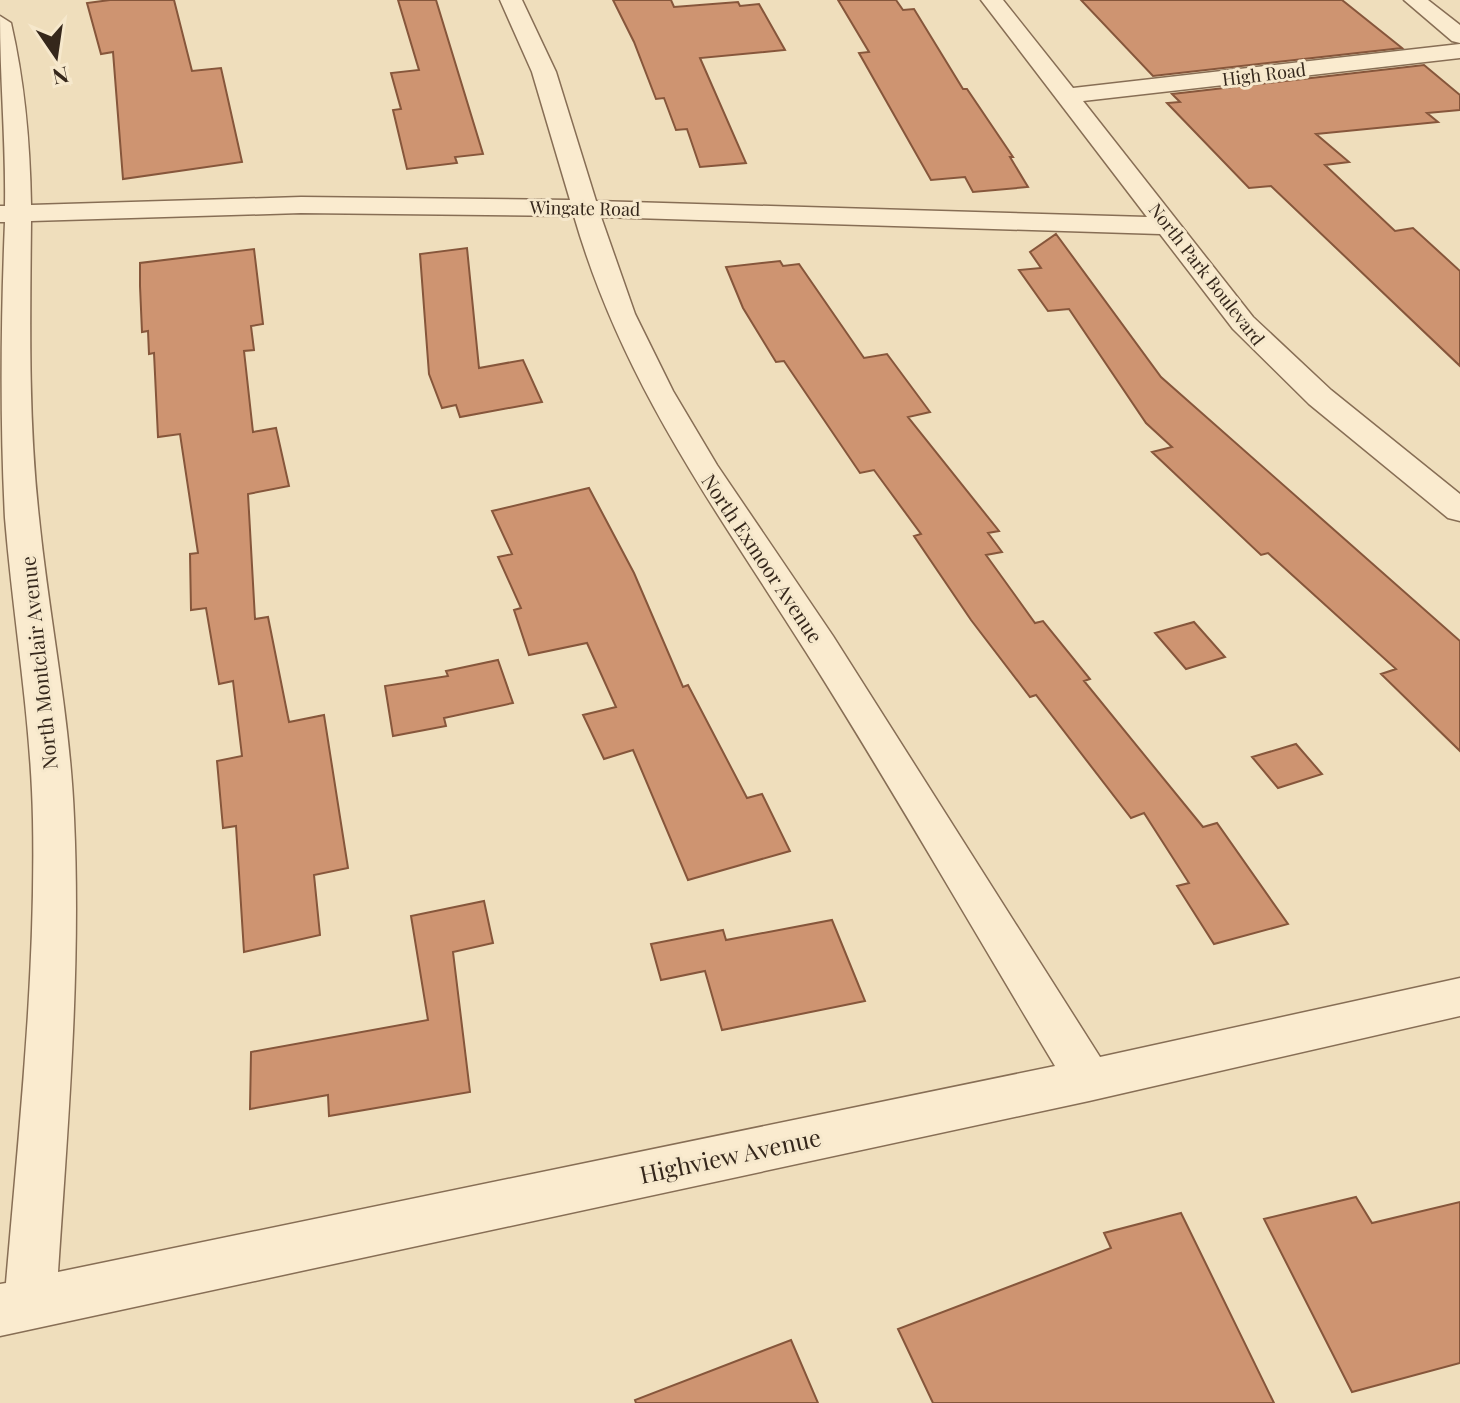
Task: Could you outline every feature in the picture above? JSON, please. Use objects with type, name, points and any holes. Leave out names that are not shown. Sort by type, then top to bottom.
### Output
[{"type":"street","name":"North Exmoor Avenue","points":[[511,0],[544,72],[621,314],[658,391],[701,465],[820,645],[1089,1080]]},
{"type":"street","name":"North Park Boulevard","points":[[992,0],[1243,323],[1273,355],[1460,511]]},
{"type":"street","points":[[1415,0],[1460,36]]},
{"type":"street","name":"North Montclair Avenue","points":[[0,23],[16,128],[8,213],[14,390],[35,639],[50,748],[54,873],[50,1025],[15,1307]]},
{"type":"street","name":"High Road","points":[[1067,96],[1460,51]]},
{"type":"street","name":"Wingate Road","points":[[8,213],[301,205],[586,208],[1170,226]]},
{"type":"street","name":"Highview Avenue","points":[[15,1307],[1089,1080],[1460,997]]},
{"type":"building","points":[[174,0],[192,71],[221,68],[242,162],[123,179],[113,52],[101,54],[87,3]]},
{"type":"building","points":[[398,0],[436,0],[483,154],[455,157],[457,163],[407,169],[393,110],[401,109],[391,73],[419,70]]},
{"type":"building","points":[[613,0],[671,0],[674,7],[738,2],[740,6],[759,4],[785,50],[700,58],[746,163],[700,167],[687,129],[676,130],[664,98],[656,99],[634,42]]},
{"type":"building","points":[[838,0],[896,0],[903,10],[914,9],[963,89],[967,89],[1013,157],[1010,157],[1028,187],[973,192],[965,177],[931,180],[859,53],[869,52]]},
{"type":"building","points":[[1081,0],[1342,0],[1402,48],[1153,76]]},
{"type":"building","points":[[1424,65],[1460,95],[1460,110],[1427,113],[1438,122],[1316,134],[1349,162],[1325,165],[1395,231],[1413,228],[1460,271],[1460,366],[1271,186],[1249,188],[1167,103],[1180,102],[1172,94]]},
{"type":"building","points":[[1056,234],[1161,377],[1460,641],[1460,751],[1381,674],[1396,669],[1268,553],[1261,555],[1152,452],[1172,447],[1146,423],[1069,309],[1048,311],[1019,270],[1041,268],[1030,252]]},
{"type":"building","points":[[467,248],[479,368],[523,360],[542,402],[460,417],[456,405],[442,408],[429,374],[420,254]]},
{"type":"building","points":[[254,249],[263,324],[251,326],[254,350],[244,351],[253,432],[276,428],[289,486],[248,494],[255,619],[268,617],[289,722],[324,715],[348,868],[314,875],[320,935],[244,952],[236,826],[223,828],[217,761],[242,756],[233,681],[219,684],[206,608],[191,610],[190,554],[198,553],[180,434],[158,437],[154,353],[149,354],[148,331],[142,332],[140,263]]},
{"type":"building","points":[[780,261],[783,266],[799,264],[864,358],[887,354],[930,412],[908,417],[999,531],[988,533],[1002,552],[986,555],[1035,623],[1043,621],[1090,679],[1084,681],[1203,827],[1217,823],[1288,924],[1214,944],[1177,886],[1189,883],[1144,813],[1131,818],[1036,695],[1030,697],[971,620],[914,536],[921,534],[874,470],[860,473],[784,361],[776,362],[743,308],[726,267]]},
{"type":"building","points":[[589,488],[634,573],[683,687],[688,685],[747,798],[762,794],[790,851],[688,880],[633,750],[604,759],[583,715],[616,707],[587,643],[529,655],[514,610],[521,608],[498,557],[512,554],[492,511]]},
{"type":"building","points":[[1194,622],[1225,657],[1186,669],[1155,633]]},
{"type":"building","points":[[498,660],[513,703],[444,718],[446,726],[393,736],[385,686],[448,676],[446,671]]},
{"type":"building","points":[[1296,744],[1322,774],[1278,788],[1252,757]]},
{"type":"building","points":[[484,901],[493,943],[453,952],[470,1092],[329,1116],[328,1095],[250,1109],[251,1052],[428,1020],[411,916]]},
{"type":"building","points":[[832,920],[865,1001],[722,1030],[705,971],[661,980],[651,944],[723,930],[726,940]]},
{"type":"building","points":[[1356,1197],[1372,1223],[1460,1202],[1460,1363],[1352,1392],[1264,1219]]},
{"type":"building","points":[[1181,1213],[1274,1403],[933,1403],[898,1329],[1111,1248],[1104,1233]]},
{"type":"building","points":[[791,1340],[818,1403],[636,1403],[635,1400]]}]
